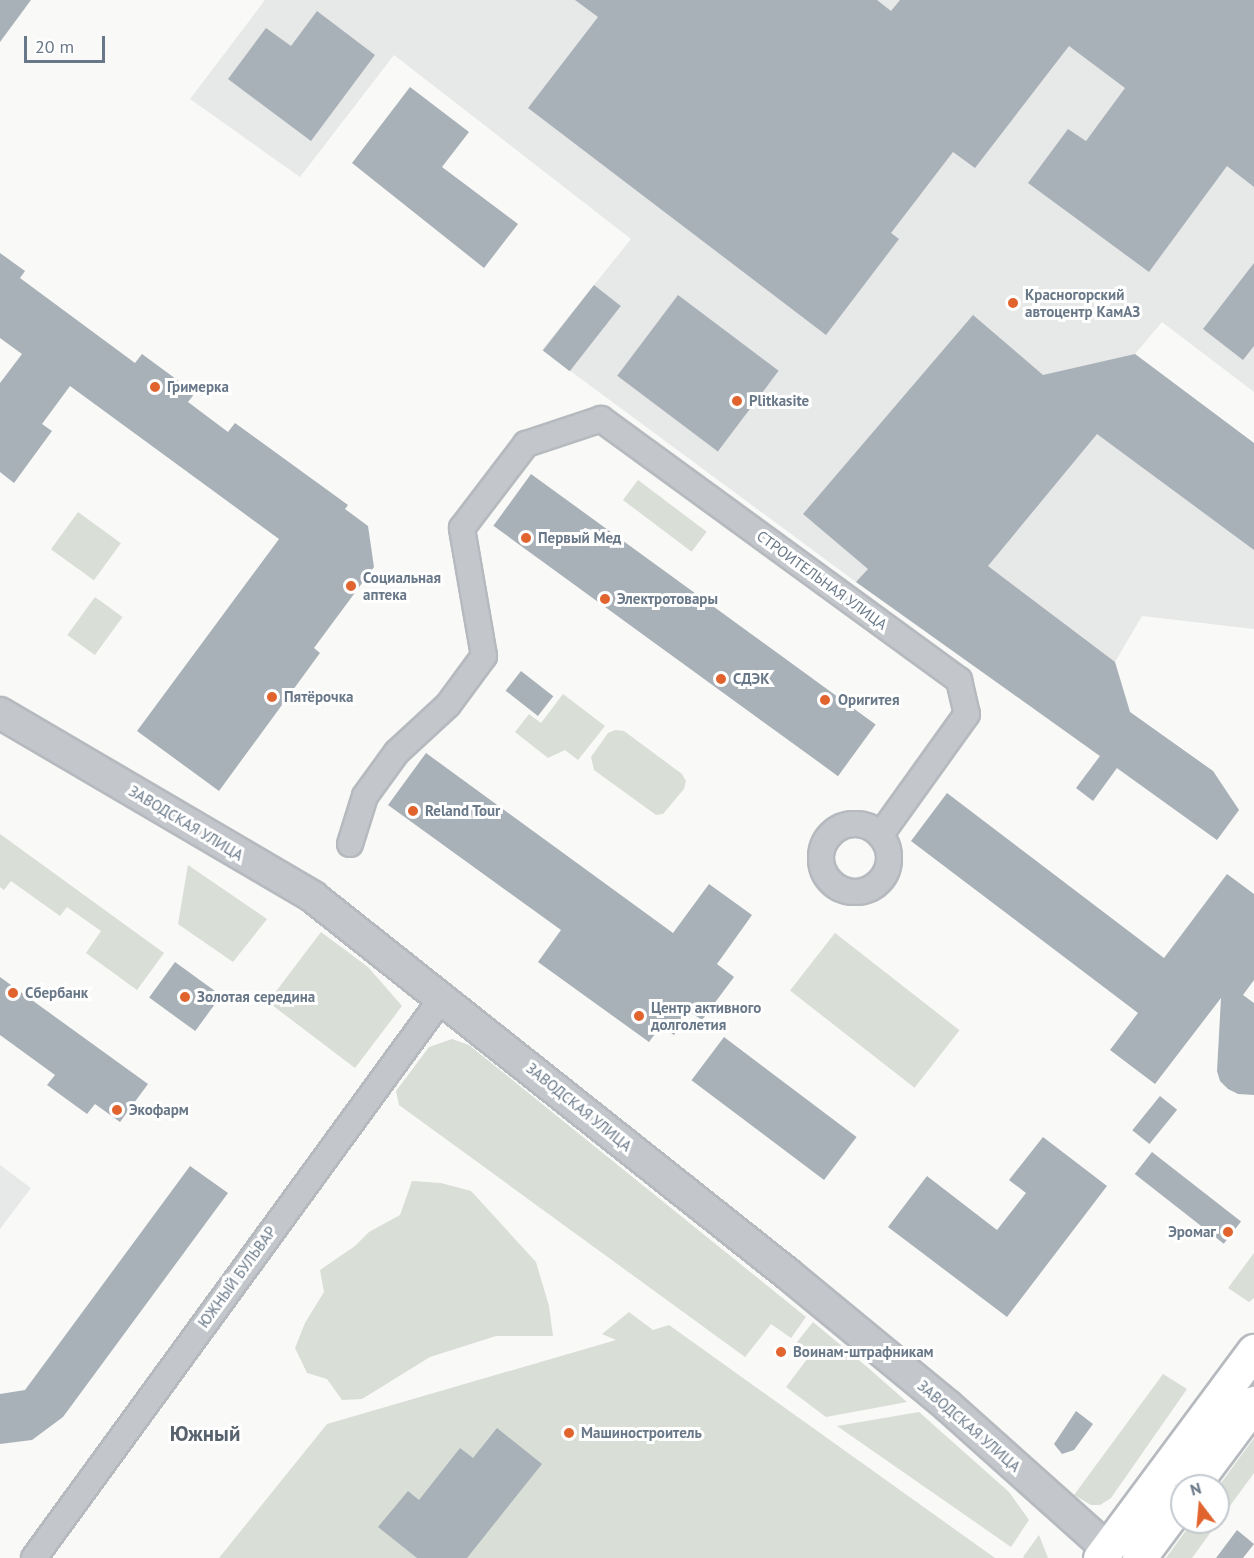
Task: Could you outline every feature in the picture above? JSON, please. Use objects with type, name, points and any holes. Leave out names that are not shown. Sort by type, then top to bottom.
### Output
[{"type":"main road","points":[[1109,1555],[1254,1351]]},
{"type":"main road","points":[[1201,1474],[1254,1402]]},
{"type":"main road","points":[[1139,1558],[1170,1516]]},
{"type":"street","name":"СТРОИТЕЛЬНАЯ УЛИЦА","points":[[350,844],[365,796],[397,752],[448,705],[483,656],[462,528],[526,444],[601,419],[959,680],[967,714],[881,834]]},
{"type":"street","name":"ЗАВОДСКАЯ УЛИЦА","points":[[0,713],[243,858],[296,886],[442,998],[788,1274],[948,1406],[1109,1555]]},
{"type":"street","name":"ЮЖНЫЙ БУЛЬВАР","points":[[34,1558],[442,998]]},
{"type":"shaded area","points":[[265,0],[1254,0],[1254,392],[1162,322],[1135,354],[1254,443],[1254,629],[1142,616],[1115,662],[1130,712],[1213,771],[1239,810],[1217,840],[856,582],[542,350],[631,239],[394,55],[300,177],[190,99]]},
{"type":"shaded area","points":[[638,480],[707,532],[692,552],[623,500]]},
{"type":"shaded area","points":[[78,512],[121,543],[94,580],[51,549]]},
{"type":"shaded area","points":[[95,597],[123,617],[95,655],[67,635]]},
{"type":"shaded area","points":[[563,694],[605,726],[578,760],[565,750],[548,758],[515,732],[529,714],[541,723]]},
{"type":"shaded area","points":[[615,730],[624,731],[682,774],[686,781],[684,789],[663,814],[656,815],[594,770],[591,757],[608,733]]},
{"type":"shaded area","points":[[0,834],[164,953],[137,990],[86,953],[101,931],[67,907],[60,916],[11,881],[4,890],[0,887]]},
{"type":"shaded area","points":[[188,865],[267,919],[233,962],[178,924]]},
{"type":"shaded area","points":[[321,932],[368,967],[402,1006],[355,1068],[268,1002]]},
{"type":"shaded area","points":[[835,933],[960,1030],[915,1088],[790,991]]},
{"type":"shaded area","points":[[452,1039],[469,1045],[806,1317],[791,1338],[771,1324],[745,1357],[399,1105],[396,1091],[429,1047]]},
{"type":"shaded area","points":[[0,1165],[31,1188],[0,1229]]},
{"type":"shaded area","points":[[412,1181],[441,1183],[471,1191],[536,1262],[549,1306],[553,1336],[496,1336],[430,1357],[362,1399],[342,1400],[327,1379],[307,1373],[295,1348],[305,1323],[324,1292],[320,1270],[355,1246],[369,1232],[400,1215]]},
{"type":"shaded area","points":[[1254,1253],[1254,1298],[1249,1302],[1228,1288]]},
{"type":"shaded area","name":"Машиностроитель","points":[[629,1312],[653,1330],[669,1325],[995,1558],[219,1558],[327,1424],[616,1340],[602,1334]]},
{"type":"shaded area","points":[[813,1322],[907,1402],[826,1417],[786,1387],[811,1354],[797,1342]]},
{"type":"shaded area","points":[[1163,1374],[1187,1389],[1111,1498],[1100,1505],[1091,1505],[1074,1495]]},
{"type":"shaded area","points":[[919,1412],[1009,1492],[1029,1520],[1011,1547],[837,1426]]},
{"type":"shaded area","points":[[1254,1438],[1254,1473],[1230,1506],[1230,1474],[1228,1474]]},
{"type":"shaded area","points":[[1183,1534],[1210,1534],[1192,1558],[1166,1558]]},
{"type":"shaded area","points":[[1039,1535],[1048,1558],[1024,1558],[1023,1557]]},
{"type":"building","points":[[0,0],[31,0],[0,42]]},
{"type":"building","points":[[575,0],[877,0],[891,11],[900,0],[1254,0],[1254,187],[1227,166],[1149,272],[1028,183],[1068,129],[1086,141],[1125,88],[1069,46],[975,168],[953,152],[891,233],[899,239],[826,335],[528,108],[598,17]]},
{"type":"building","points":[[317,11],[375,55],[311,141],[228,79],[266,28],[291,46]]},
{"type":"building","points":[[410,87],[469,132],[442,167],[518,224],[484,268],[352,163]]},
{"type":"building","points":[[0,253],[25,271],[20,278],[135,363],[142,354],[195,393],[188,402],[228,432],[235,423],[348,505],[345,509],[368,526],[374,567],[314,648],[320,653],[219,791],[137,731],[279,539],[70,386],[42,424],[52,431],[14,483],[0,472],[0,383],[22,354],[0,338]]},
{"type":"building","points":[[1254,263],[1254,346],[1243,360],[1203,329]]},
{"type":"building","points":[[594,285],[621,306],[570,371],[543,350]]},
{"type":"building","points":[[678,295],[779,371],[718,451],[617,376]]},
{"type":"building","points":[[973,315],[1043,375],[1135,354],[1254,443],[1254,550],[1097,434],[988,566],[1115,662],[1130,712],[1213,771],[1239,810],[1217,840],[1117,768],[1093,801],[1076,788],[1100,756],[856,582],[868,569],[803,514]]},
{"type":"building","points":[[531,474],[876,724],[838,776],[493,526]]},
{"type":"building","points":[[521,671],[553,696],[538,716],[506,691]]},
{"type":"building","points":[[426,753],[673,933],[709,884],[752,915],[717,964],[734,977],[702,1020],[690,1012],[674,1035],[661,1026],[649,1042],[538,962],[561,930],[388,805]]},
{"type":"building","points":[[947,793],[1164,958],[1227,874],[1254,894],[1254,980],[1243,995],[1254,1003],[1254,1095],[1238,1094],[1228,1089],[1220,1081],[1217,1071],[1221,998],[1155,1084],[1110,1050],[1138,1013],[911,841]]},
{"type":"building","name":"Золотая середина","points":[[175,962],[221,996],[195,1031],[149,998]]},
{"type":"building","points":[[0,977],[148,1084],[120,1122],[95,1104],[87,1114],[47,1085],[55,1075],[0,1035]]},
{"type":"building","points":[[724,1037],[857,1137],[824,1180],[692,1080]]},
{"type":"building","points":[[1160,1096],[1177,1110],[1149,1144],[1132,1130]]},
{"type":"building","points":[[1043,1137],[1107,1186],[1007,1317],[888,1227],[927,1176],[997,1230],[1026,1193],[1009,1180]]},
{"type":"building","points":[[1152,1152],[1241,1222],[1224,1244],[1135,1174]]},
{"type":"building","points":[[190,1166],[228,1193],[63,1417],[32,1440],[0,1444],[0,1394],[25,1390]]},
{"type":"building","points":[[1076,1411],[1093,1424],[1074,1450],[1062,1454],[1054,1444]]},
{"type":"building","points":[[497,1428],[542,1464],[467,1558],[417,1558],[378,1527],[408,1491],[419,1500],[460,1448],[473,1458]]},
{"type":"building","points":[[1237,1530],[1254,1544],[1243,1558],[1216,1558]]},
{"type":"place","name":"Красногорский автоцентр КамАЗ","points":[[1013,303]]},
{"type":"place","name":"Гримерка","points":[[155,387]]},
{"type":"place","name":"Plitkasite","points":[[737,401]]},
{"type":"place","name":"Первый Мед","points":[[526,538]]},
{"type":"place","name":"Социальная аптека","points":[[351,586]]},
{"type":"place","name":"Электротовары","points":[[605,599]]},
{"type":"place","name":"СДЭК","points":[[721,679]]},
{"type":"place","name":"Пятёрочка","points":[[272,697]]},
{"type":"place","name":"Оригитея","points":[[825,700]]},
{"type":"place","name":"Reland Tour","points":[[413,811]]},
{"type":"place","name":"Сбербанк","points":[[13,993]]},
{"type":"place","name":"Золотая середина","points":[[185,997]]},
{"type":"place","name":"Центр активного долголетия","points":[[639,1016]]},
{"type":"place","name":"Экофарм","points":[[117,1110]]},
{"type":"place","name":"Эромаг","points":[[1228,1232]]},
{"type":"place","name":"Воинам-штрафникам","points":[[781,1352]]},
{"type":"place","name":"Машиностроитель","points":[[569,1433]]},
{"type":"district","name":"Южный","points":[[205,1434]]}]
